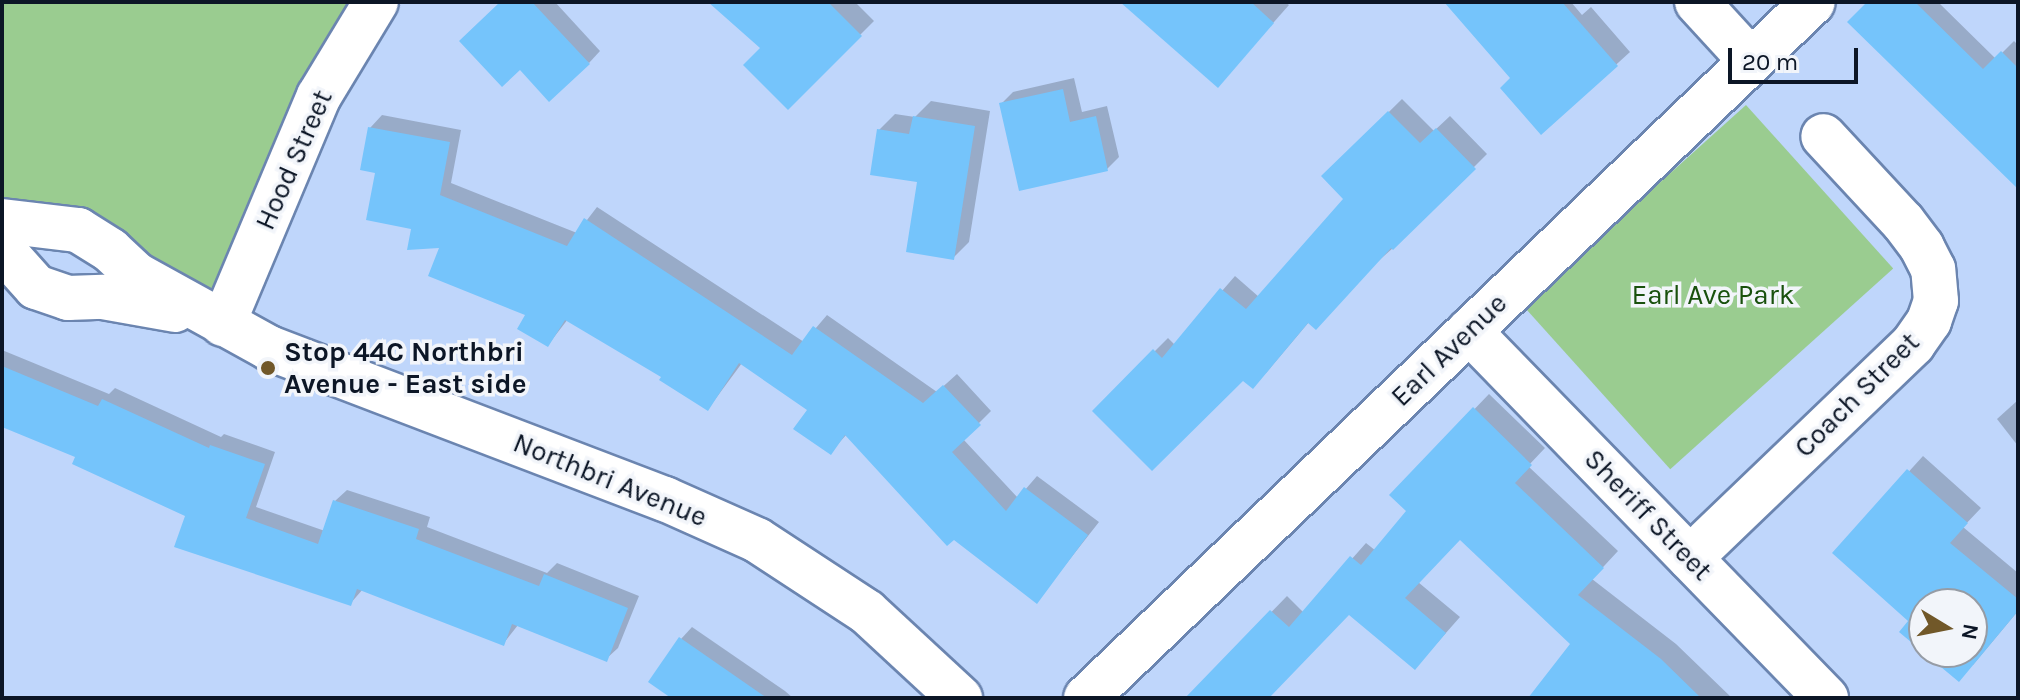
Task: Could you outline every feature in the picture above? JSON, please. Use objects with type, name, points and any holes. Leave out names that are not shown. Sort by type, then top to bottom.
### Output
[{"type":"street","name":"Hood Street","points":[[223,324],[319,96],[376,2]]},
{"type":"street","points":[[1697,2],[1751,61]]},
{"type":"street","name":"Earl Avenue","points":[[1086,698],[1813,2]]},
{"type":"street","name":"Coach Street","points":[[1690,558],[1913,344],[1929,321],[1936,301],[1933,269],[1922,247],[1903,222],[1823,136]]},
{"type":"street","name":"Northbri Avenue","points":[[2,221],[78,230],[110,250],[137,275],[269,348],[665,499],[757,540],[867,612],[960,698]]},
{"type":"street","name":"Northbri Avenue","points":[[2,249],[36,287],[68,298],[103,297],[152,304],[223,324]]},
{"type":"street","name":"Sheriff Street","points":[[1469,331],[1826,698]]},
{"type":"green space","points":[[2,2],[376,2],[223,324],[137,275],[2,221]]},
{"type":"green space","name":"Earl Ave Park","points":[[1746,105],[1893,268],[1670,469],[1523,306]]},
{"type":"building","points":[[500,2],[532,2],[590,64],[549,102],[520,70],[502,87],[459,41]]},
{"type":"building","points":[[708,2],[828,2],[862,36],[788,110],[743,65],[760,48]]},
{"type":"building","points":[[1120,2],[1251,2],[1274,23],[1218,88]]},
{"type":"building","points":[[1444,2],[1562,2],[1618,66],[1541,135],[1500,88],[1510,78]]},
{"type":"building","points":[[1867,2],[1915,2],[1983,69],[2001,51],[2018,68],[2018,189],[1847,22]]},
{"type":"building","points":[[1063,89],[1070,122],[1096,116],[1108,171],[1019,191],[999,103]]},
{"type":"building","points":[[1388,111],[1420,143],[1436,128],[1476,169],[1393,250],[1391,248],[1316,330],[1308,323],[1253,389],[1243,381],[1152,471],[1092,411],[1153,349],[1162,358],[1220,288],[1246,309],[1343,199],[1321,176]]},
{"type":"building","points":[[913,116],[975,126],[954,260],[906,252],[917,182],[870,175],[877,129],[909,134]]},
{"type":"building","points":[[368,127],[450,142],[440,195],[567,246],[584,218],[792,355],[813,326],[923,403],[943,385],[981,425],[952,452],[1006,511],[1024,487],[1088,535],[1037,604],[954,540],[947,546],[845,435],[831,455],[793,429],[807,410],[739,363],[708,411],[659,380],[661,377],[565,320],[548,347],[517,329],[525,315],[428,276],[439,248],[407,250],[411,229],[366,220],[375,173],[360,170]]},
{"type":"building","points":[[2,366],[98,406],[102,399],[209,448],[210,445],[265,464],[246,518],[318,544],[333,500],[419,529],[416,539],[539,586],[544,574],[628,608],[607,662],[512,624],[504,646],[357,589],[351,606],[174,547],[185,516],[72,464],[75,457],[2,427]]},
{"type":"building","points":[[1473,407],[1532,465],[1515,483],[1604,568],[1578,595],[1661,659],[1701,698],[1528,698],[1570,644],[1460,540],[1405,598],[1446,633],[1415,670],[1349,615],[1269,698],[1185,698],[1270,610],[1289,627],[1350,556],[1361,565],[1406,511],[1389,495]]},
{"type":"building","points":[[1907,469],[1968,523],[1950,543],[2018,599],[2018,611],[1988,647],[1988,588],[1908,588],[1908,621],[1832,553]]},
{"type":"building","points":[[1908,621],[1908,640],[1899,632]]},
{"type":"building","points":[[679,637],[767,698],[671,698],[648,682]]},
{"type":"building","points":[[1942,668],[1971,668],[1959,682]]},
{"type":"place","name":"Stop 44C Northbri Avenue - East side","points":[[268,368]]}]
